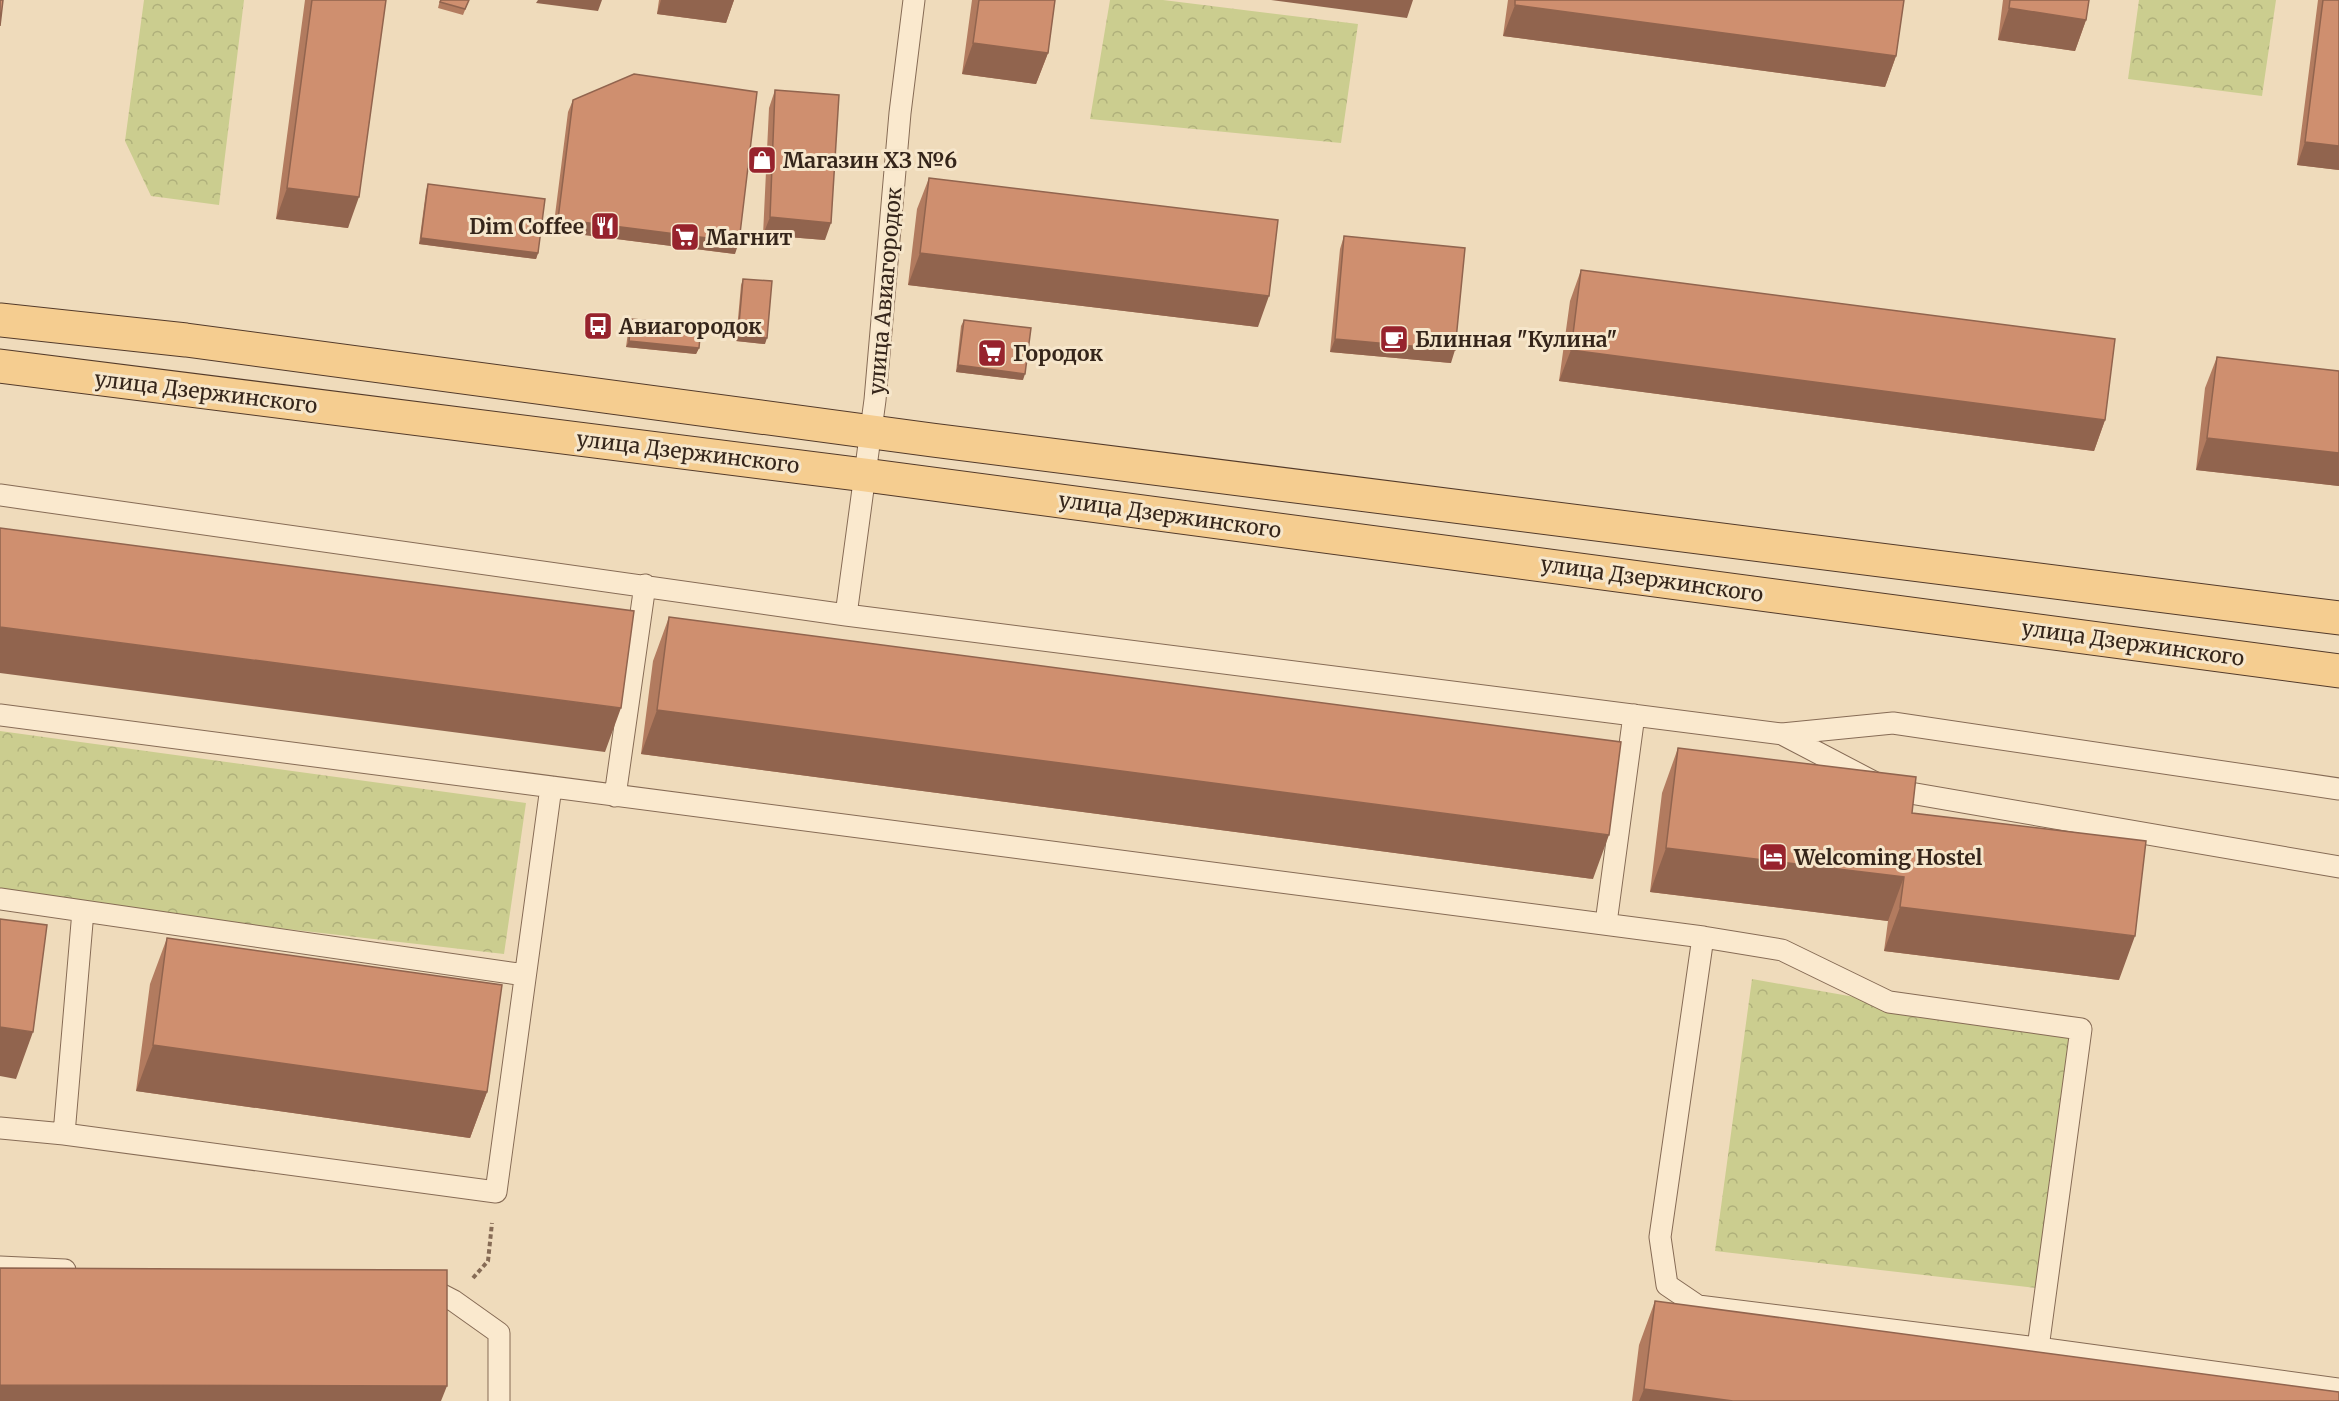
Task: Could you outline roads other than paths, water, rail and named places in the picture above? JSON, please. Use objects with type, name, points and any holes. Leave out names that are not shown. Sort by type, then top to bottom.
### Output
[{"type":"main road","name":"улица Дзержинского","points":[[0,320],[186,340],[871,431],[2339,618]]},
{"type":"main road","name":"улица Дзержинского","points":[[0,366],[865,474],[2339,671]]},
{"type":"lane","name":"улица Авиагородок","points":[[846,615],[871,431],[900,113],[914,0]]},
{"type":"lane","points":[[0,495],[846,615],[1782,734],[1893,723],[2339,789]]},
{"type":"lane","points":[[615,796],[645,585]]},
{"type":"lane","points":[[0,715],[1703,937],[1782,950],[1889,1002],[2081,1029],[2038,1348]]},
{"type":"lane","points":[[1606,923],[1634,715]]},
{"type":"lane","points":[[1782,734],[1887,789],[2339,867]]},
{"type":"lane","points":[[0,1128],[64,1134],[496,1192],[551,788]]},
{"type":"lane","points":[[0,899],[525,975]]},
{"type":"lane","points":[[64,1134],[83,911]]},
{"type":"lane","points":[[1703,937],[1660,1237],[1667,1285],[1698,1306],[2038,1348],[2339,1389]]},
{"type":"lane","points":[[0,1267],[82,1270]]},
{"type":"lane","points":[[399,1283],[422,1284],[454,1301],[499,1333],[500,1401]]},
{"type":"place","name":"Магазин ХЗ №6","points":[[762,160]]},
{"type":"place","name":"Dim Coffee","points":[[605,226]]},
{"type":"place","name":"Магнит","points":[[685,237]]},
{"type":"place","name":"Авиагородок","points":[[598,326]]},
{"type":"place","name":"Блинная \"Кулина\"","points":[[1394,339]]},
{"type":"place","name":"Городок","points":[[992,353]]},
{"type":"place","name":"Welcoming Hostel","points":[[1773,857]]}]
